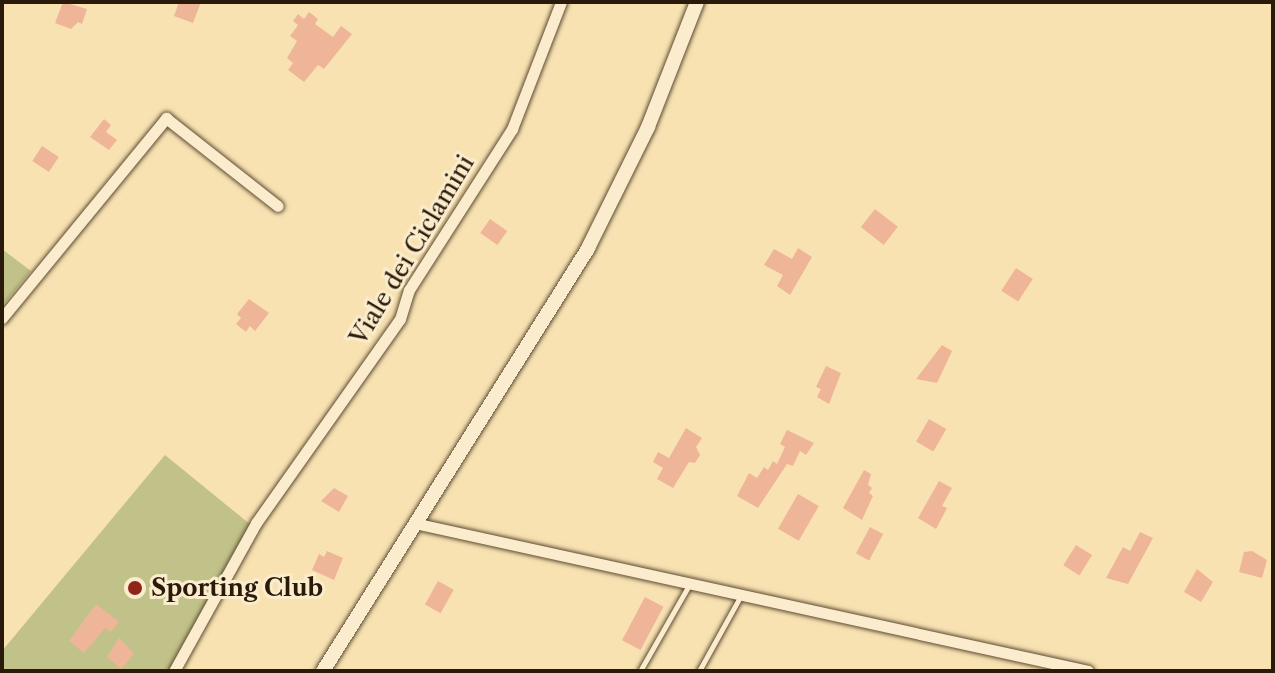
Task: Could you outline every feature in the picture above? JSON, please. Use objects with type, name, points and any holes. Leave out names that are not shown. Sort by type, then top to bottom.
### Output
[{"type":"street","name":"Viale dei Ciclamini","points":[[174,671],[256,523],[400,319],[409,290],[512,129],[561,2]]},
{"type":"street","points":[[323,671],[588,248],[648,127],[697,2]]},
{"type":"street","points":[[2,318],[166,118],[278,206]]},
{"type":"street","points":[[414,523],[1088,671]]},
{"type":"lane","points":[[640,671],[690,584]]},
{"type":"lane","points":[[699,671],[740,597]]},
{"type":"green space","points":[[2,249],[31,271],[2,306]]},
{"type":"green space","name":"Sporting Club","points":[[165,455],[251,525],[169,671],[2,671],[2,651]]},
{"type":"building","points":[[63,2],[87,9],[82,24],[78,22],[71,29],[55,23]]},
{"type":"building","points":[[179,2],[201,2],[193,23],[174,16]]},
{"type":"building","points":[[309,12],[318,19],[315,24],[333,37],[341,26],[352,34],[324,69],[318,65],[304,82],[288,70],[293,63],[287,58],[297,41],[290,36],[298,25],[293,21],[298,14],[304,19]]},
{"type":"building","points":[[104,119],[111,125],[106,132],[117,140],[109,150],[90,137]]},
{"type":"building","points":[[42,146],[59,157],[49,172],[32,161]]},
{"type":"building","points":[[875,209],[898,227],[884,245],[861,227]]},
{"type":"building","points":[[490,219],[507,231],[497,245],[480,233]]},
{"type":"building","points":[[798,248],[812,257],[790,295],[777,286],[783,275],[764,265],[774,249],[792,259]]},
{"type":"building","points":[[1016,268],[1033,279],[1018,302],[1001,291]]},
{"type":"building","points":[[249,299],[269,313],[255,331],[250,326],[246,332],[236,324],[241,318],[237,314]]},
{"type":"building","points":[[942,345],[952,351],[937,383],[916,379]]},
{"type":"building","points":[[826,366],[841,373],[829,404],[817,397],[821,389],[816,387]]},
{"type":"building","points":[[929,419],[946,429],[933,452],[916,442]]},
{"type":"building","points":[[686,428],[702,438],[696,447],[700,455],[695,463],[689,462],[673,488],[657,479],[663,468],[653,462],[658,452],[669,458]]},
{"type":"building","points":[[787,430],[814,443],[806,455],[800,451],[793,466],[787,464],[758,508],[737,496],[749,473],[757,478],[764,467],[768,470],[773,461],[777,464],[785,447],[780,444]]},
{"type":"building","points":[[864,470],[871,474],[868,485],[872,488],[869,493],[873,496],[862,520],[843,508]]},
{"type":"building","points":[[939,481],[952,488],[942,506],[947,508],[936,529],[918,518]]},
{"type":"building","points":[[334,488],[348,496],[339,512],[321,501]]},
{"type":"building","points":[[798,494],[819,506],[799,541],[778,529]]},
{"type":"building","points":[[870,527],[883,534],[869,561],[856,553]]},
{"type":"building","points":[[1140,532],[1153,538],[1128,584],[1106,578],[1123,547],[1130,551]]},
{"type":"building","points":[[1076,545],[1092,555],[1079,575],[1063,565]]},
{"type":"building","points":[[327,551],[343,558],[334,580],[312,570],[319,554],[324,557]]},
{"type":"building","points":[[1252,551],[1267,560],[1262,578],[1239,572],[1244,552]]},
{"type":"building","points":[[1197,569],[1213,582],[1201,602],[1184,592]]},
{"type":"building","points":[[438,581],[454,590],[441,613],[425,605]]},
{"type":"building","points":[[645,597],[664,607],[641,650],[622,640]]},
{"type":"building","points":[[96,604],[119,622],[111,632],[105,628],[84,653],[69,641]]},
{"type":"building","points":[[119,638],[134,654],[121,669],[107,657]]},
{"type":"place","name":"Sporting Club","points":[[135,588]]}]
